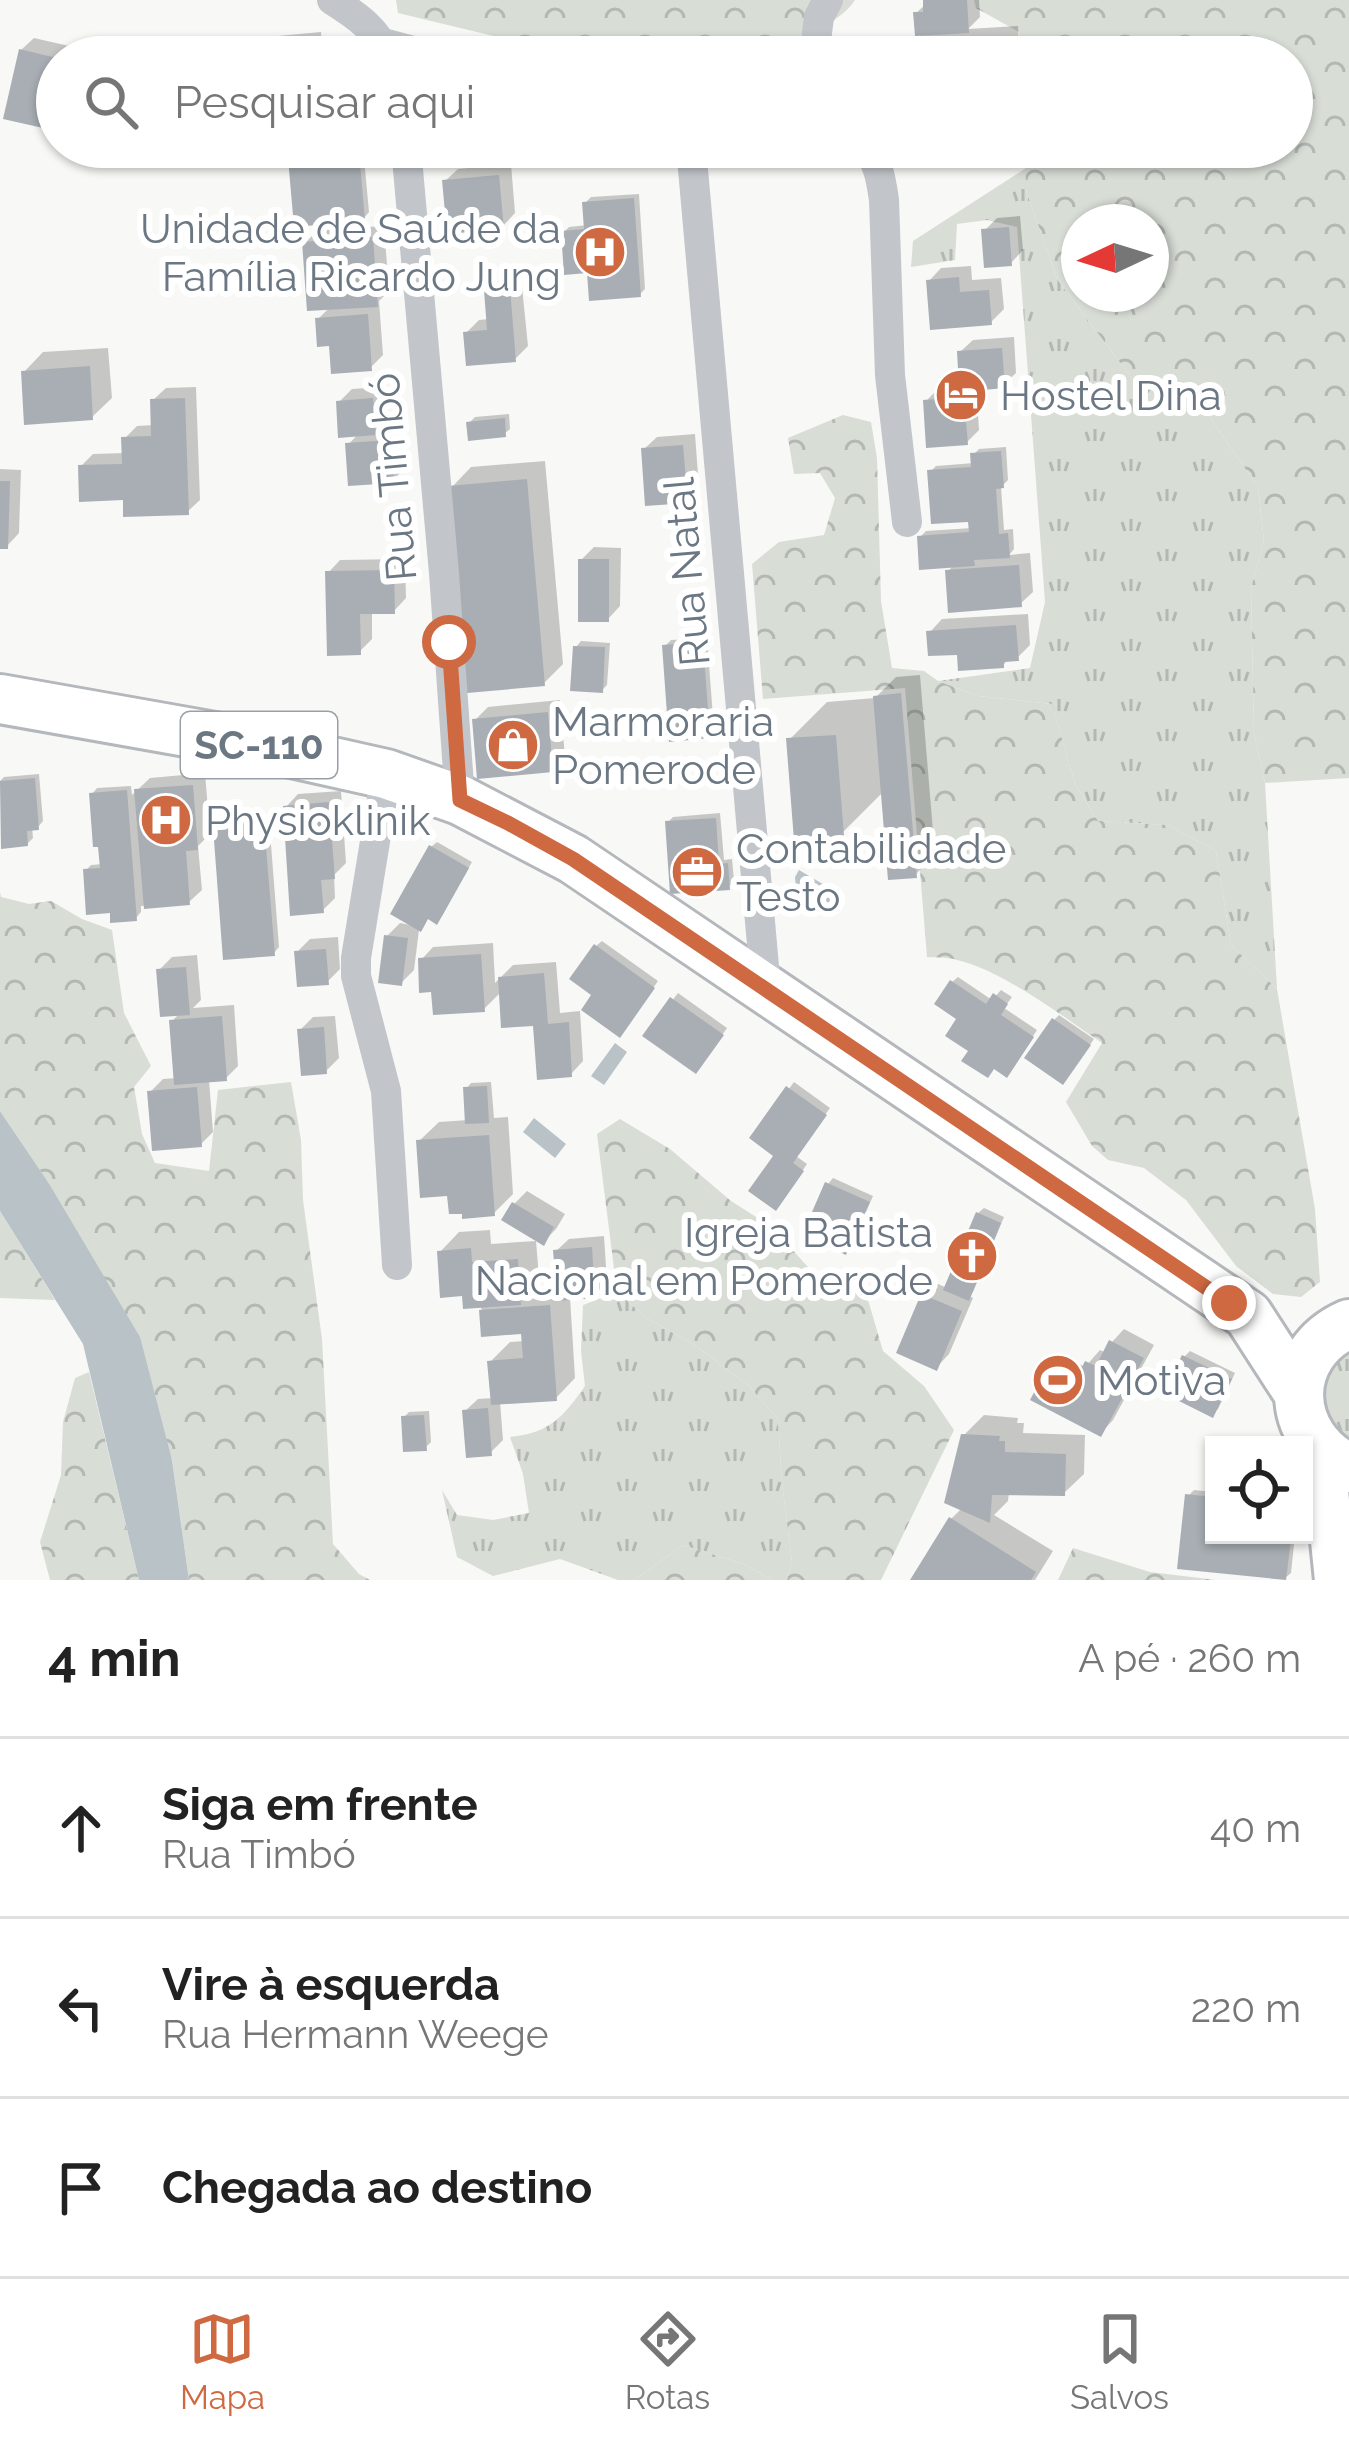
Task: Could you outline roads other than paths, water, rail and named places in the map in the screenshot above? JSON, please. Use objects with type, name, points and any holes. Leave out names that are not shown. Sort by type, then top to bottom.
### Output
[{"type":"main road","name":"SC-110","points":[[0,699],[243,742],[386,774],[508,823],[573,859],[1247,1315],[1298,1394]]},
{"type":"main road","name":"SC-110","points":[[1247,1315],[1342,1327]]},
{"type":"main road","points":[[1336,1580],[1340,1513],[1336,1460],[1310,1436],[1298,1394],[1312,1351],[1342,1327]]},
{"type":"street","points":[[332,0],[362,19],[375,36]]},
{"type":"street","points":[[817,36],[827,0]]},
{"type":"street","name":"Rua Timbó","points":[[408,168],[460,800]]},
{"type":"street","name":"Rua Natal","points":[[693,168],[766,989]]},
{"type":"street","points":[[877,168],[884,200],[890,375],[908,522]]},
{"type":"street","points":[[386,774],[356,976],[386,1091],[397,1265]]},
{"type":"place","name":"Unidade de Saúde da Família Ricardo Jung","points":[[600,252]]},
{"type":"place","name":"Hostel Dina","points":[[961,395]]},
{"type":"place","name":"Marmoraria Pomerode","points":[[513,745]]},
{"type":"place","name":"Physioklinik","points":[[166,820]]},
{"type":"place","name":"Contabilidade Testo","points":[[697,872]]},
{"type":"place","name":"Igreja Batista Nacional em Pomerode","points":[[972,1256]]},
{"type":"place","name":"Motiva","points":[[1058,1380]]}]
